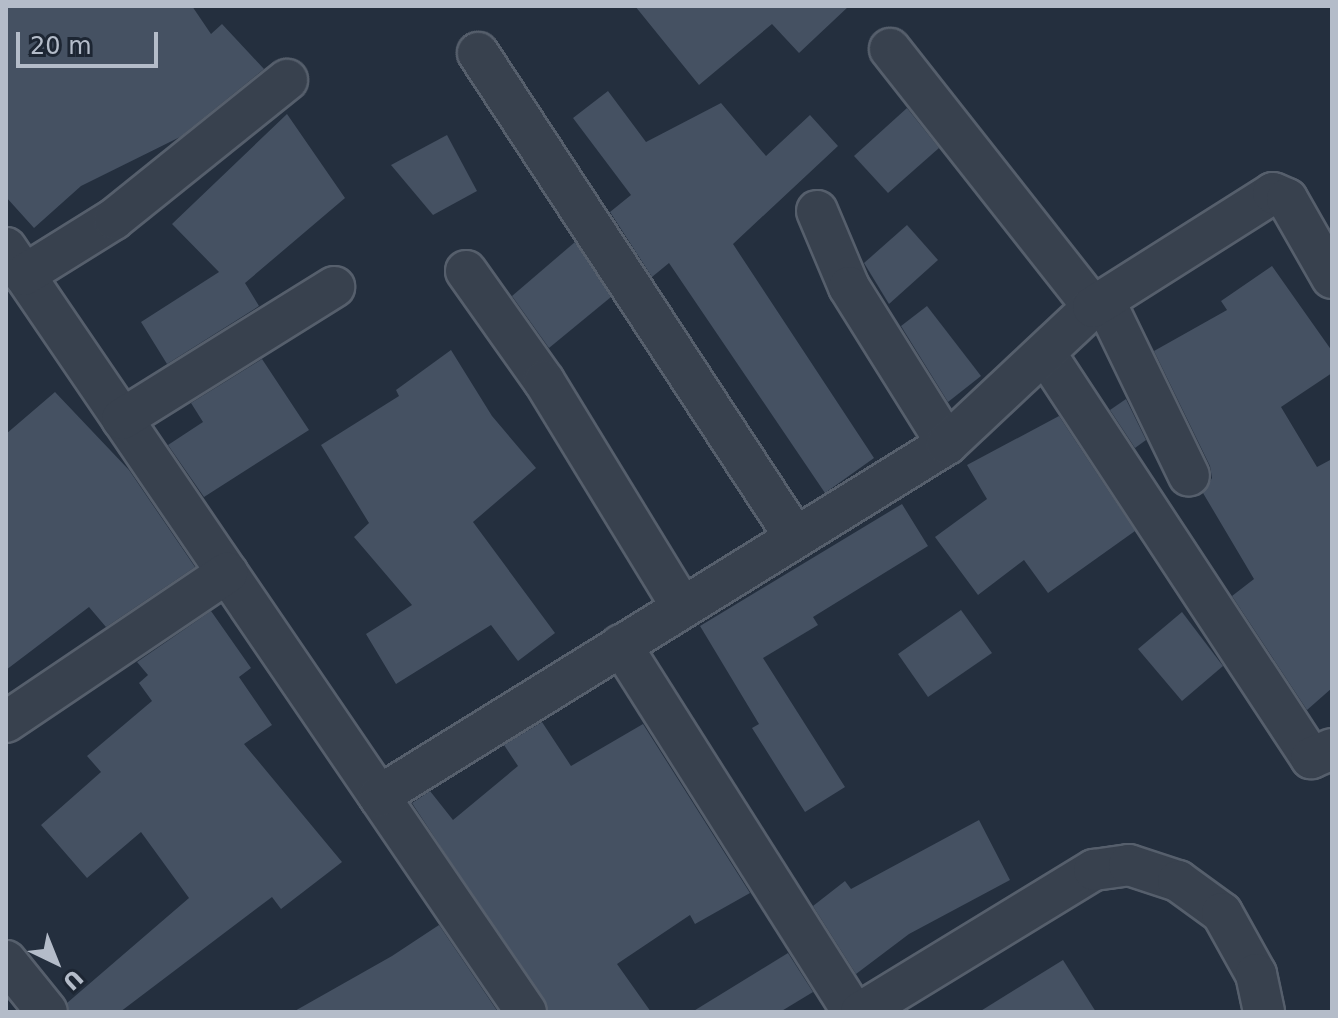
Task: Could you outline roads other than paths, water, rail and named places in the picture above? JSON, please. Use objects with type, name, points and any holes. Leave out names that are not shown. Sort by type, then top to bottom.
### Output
[{"type":"street","points":[[890,49],[1098,304],[1189,476]]},
{"type":"street","points":[[478,53],[795,537]]},
{"type":"street","points":[[287,80],[114,219],[15,262],[526,1012]]},
{"type":"street","points":[[379,796],[947,444],[1098,304],[1277,192],[1287,199],[1332,278]]},
{"type":"street","points":[[817,211],[849,287],[947,444]]},
{"type":"street","points":[[466,271],[544,381],[682,607]]},
{"type":"street","points":[[122,419],[334,287]]},
{"type":"street","points":[[1045,353],[1311,758],[1332,749]]},
{"type":"street","points":[[6,722],[227,573]]},
{"type":"street","points":[[621,645],[853,1012]]},
{"type":"street","points":[[861,1012],[1094,870],[1129,865],[1178,881],[1222,913],[1256,974],[1264,1012]]},
{"type":"street","points":[[6,961],[47,1012]]}]
